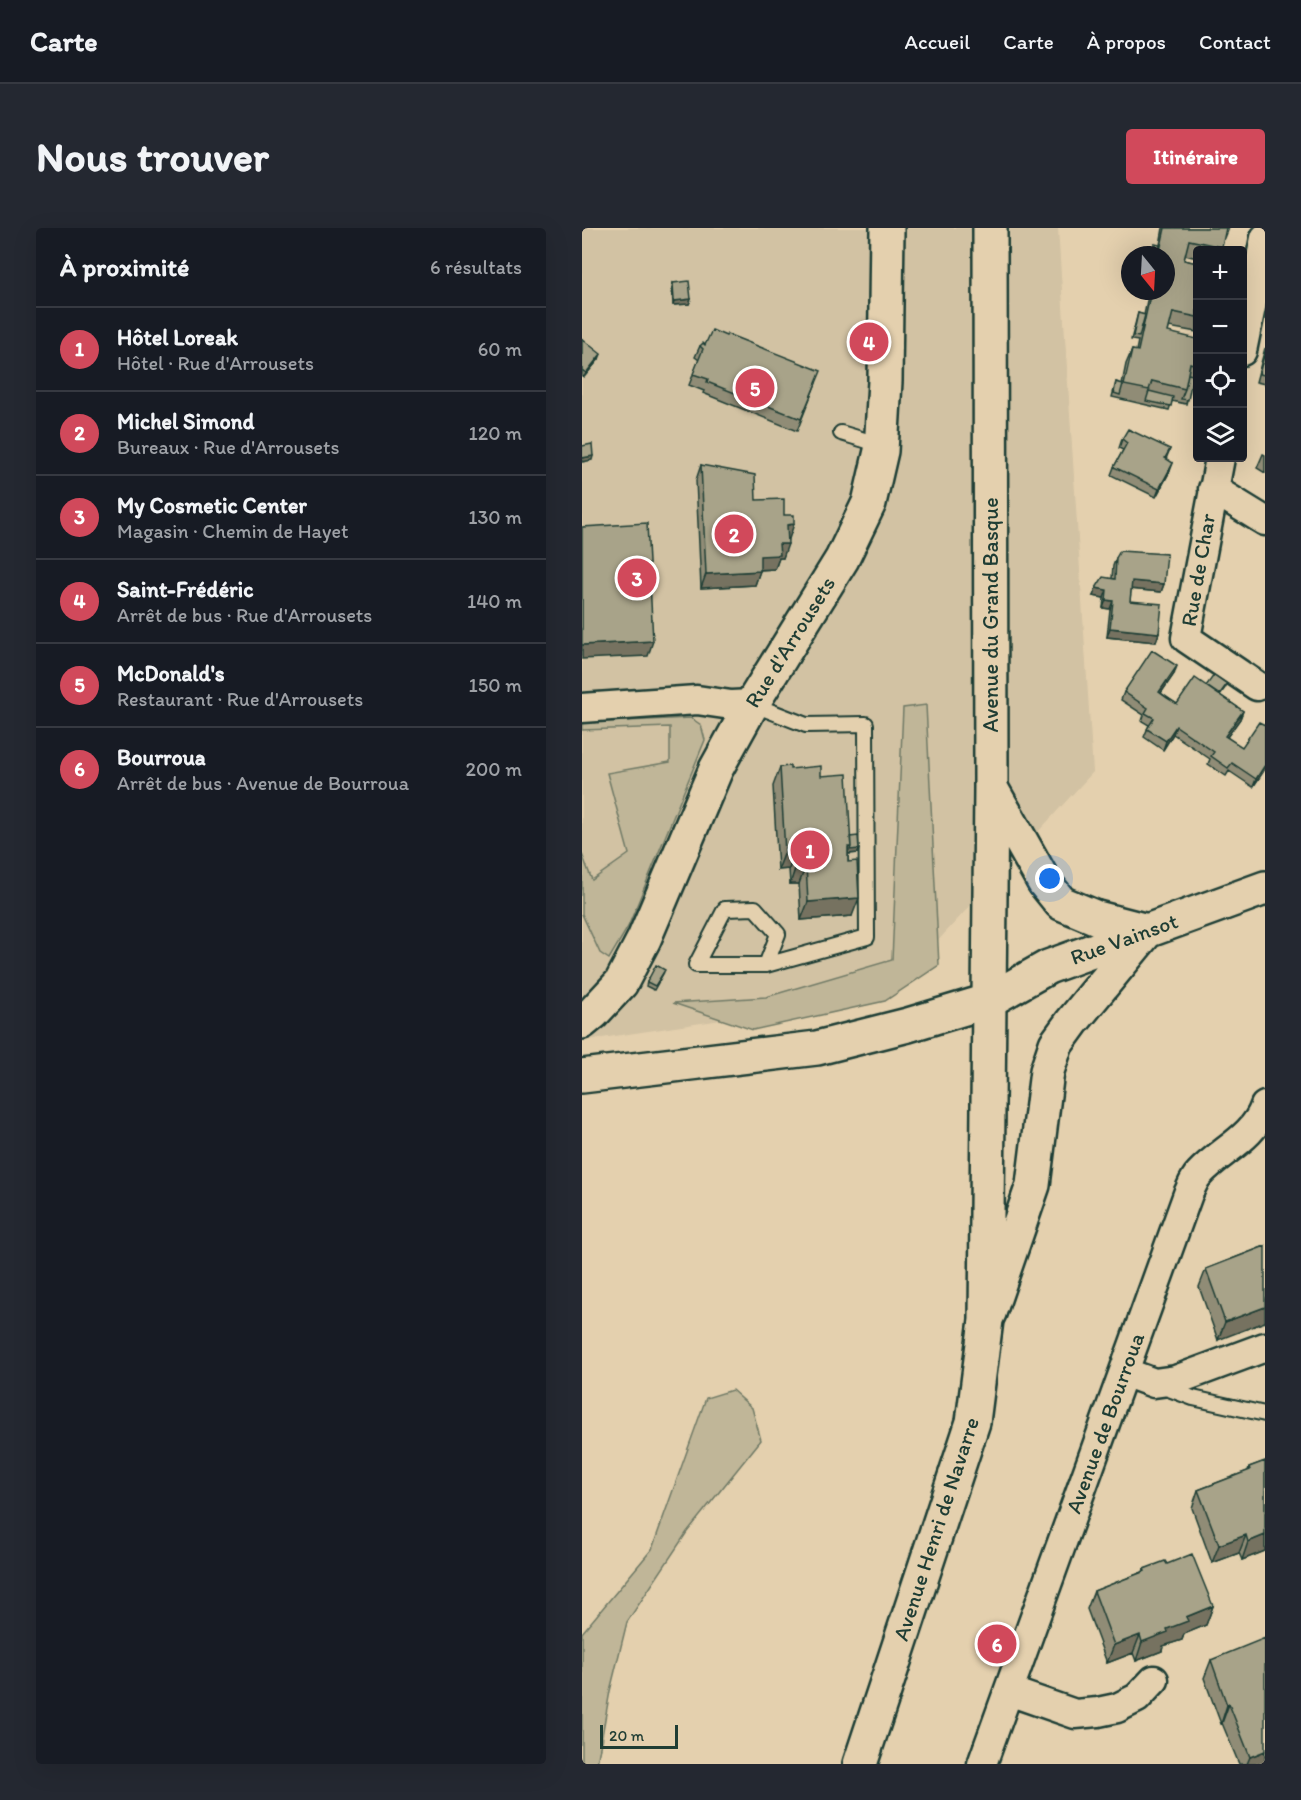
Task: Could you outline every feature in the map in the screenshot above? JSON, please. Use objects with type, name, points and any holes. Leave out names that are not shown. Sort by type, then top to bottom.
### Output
[{"type":"main road","name":"Rue d'Arrousets","points":[[582,1022],[593,1014],[621,983],[644,939],[716,769],[752,704],[842,559],[869,503],[881,445],[885,381],[886,228]]},
{"type":"main road","name":"Avenue du Grand Basque","points":[[988,1001],[991,787],[990,228]]},
{"type":"main road","points":[[986,1320],[1033,1185],[1047,1071],[1056,1044],[1147,931],[1097,918],[1061,903],[1044,882],[991,787]]},
{"type":"main road","name":"Rue Vainsot","points":[[988,1001],[1048,967],[1265,888]]},
{"type":"main road","points":[[582,1076],[817,1048],[908,1025],[988,1001]]},
{"type":"main road","name":"Avenue Henri de Navarre","points":[[860,1764],[973,1422],[986,1320],[988,1001]]},
{"type":"street","points":[[1247,338],[1258,310],[1265,238]]},
{"type":"street","name":"Rue de Char","points":[[1219,462],[1186,638],[1257,686]]},
{"type":"street","name":"Rue de Char","points":[[1213,489],[1265,521]]},
{"type":"street","points":[[582,708],[697,700],[731,705],[752,704]]},
{"type":"street","name":"Avenue de Bourroua","points":[[982,1764],[1188,1194],[1198,1174],[1239,1142],[1255,1125],[1265,1106]]},
{"type":"street","points":[[1124,1372],[1154,1383],[1176,1380],[1265,1347]]},
{"type":"street","points":[[1009,1691],[1075,1714],[1117,1708],[1137,1698],[1154,1680]]},
{"type":"lane","points":[[841,433],[881,445]]},
{"type":"lane","points":[[752,704],[807,724],[866,724],[867,937],[766,965],[696,965],[724,909],[755,908],[778,934],[766,965]]},
{"type":"lane","points":[[1154,1383],[1193,1398],[1265,1414]]},
{"type":"shaded area","points":[[582,228],[1058,228],[1093,772],[888,995],[582,1041]]},
{"type":"shaded area","points":[[926,705],[939,965],[885,1001],[753,1030],[673,1003],[766,997],[892,960],[903,708]]},
{"type":"shaded area","points":[[691,718],[701,725],[705,740],[628,927],[609,959],[600,953],[582,914],[582,854],[592,880],[629,854],[607,773],[670,762],[670,727],[582,730],[582,723]]},
{"type":"shaded area","points":[[732,1390],[752,1408],[761,1440],[687,1532],[627,1622],[610,1691],[597,1764],[582,1764],[582,1633],[652,1549],[706,1398]]},
{"type":"building","points":[[1165,228],[1226,228],[1222,246],[1189,240],[1184,260],[1193,262],[1193,316],[1173,312],[1168,332],[1193,338],[1193,364],[1190,363],[1185,389],[1152,381],[1149,390],[1124,385],[1132,350],[1138,351],[1149,300],[1175,300],[1175,246],[1161,246]]},
{"type":"building","points":[[689,281],[691,299],[674,301],[673,283]]},
{"type":"building","points":[[1138,313],[1145,315],[1139,337],[1133,336]]},
{"type":"building","points":[[712,330],[821,371],[801,419],[707,382],[708,379],[693,374],[703,349],[700,346],[703,343],[705,345]]},
{"type":"building","points":[[582,339],[601,354],[586,373],[582,370]]},
{"type":"building","points":[[1265,352],[1265,375],[1259,374]]},
{"type":"building","points":[[1188,374],[1193,375],[1188,400],[1181,399]]},
{"type":"building","points":[[1116,382],[1123,384],[1120,395],[1114,393]]},
{"type":"building","points":[[1149,391],[1173,397],[1171,406],[1146,401]]},
{"type":"building","points":[[1128,429],[1170,449],[1165,458],[1173,463],[1159,489],[1114,467],[1127,443],[1122,439]]},
{"type":"building","points":[[592,444],[593,456],[582,458],[582,446]]},
{"type":"building","points":[[701,465],[755,475],[756,500],[784,499],[784,515],[794,515],[794,524],[787,525],[788,544],[779,544],[780,555],[760,556],[760,571],[706,574]]},
{"type":"building","points":[[647,523],[653,641],[582,645],[582,527]]},
{"type":"building","points":[[1120,551],[1167,554],[1164,584],[1132,581],[1130,601],[1162,604],[1159,633],[1110,628],[1113,601],[1106,600],[1107,590],[1096,588],[1103,577],[1115,579],[1116,558]]},
{"type":"building","points":[[1152,650],[1177,666],[1159,692],[1167,698],[1177,704],[1195,678],[1243,711],[1225,736],[1242,747],[1259,722],[1265,725],[1265,765],[1256,779],[1232,763],[1228,768],[1211,756],[1214,752],[1176,726],[1166,741],[1147,729],[1154,718],[1145,713],[1148,708],[1124,692]]},
{"type":"building","points":[[1214,675],[1227,684],[1219,695],[1206,686]]},
{"type":"building","points":[[790,766],[790,769],[821,766],[821,776],[847,774],[851,847],[848,847],[848,862],[857,861],[859,898],[808,902],[806,865],[796,866],[795,851],[785,852],[780,767]]},
{"type":"building","points":[[858,836],[859,849],[850,850],[850,837]]},
{"type":"building","points":[[656,965],[665,970],[655,986],[647,982]]},
{"type":"building","points":[[1265,1246],[1265,1307],[1225,1322],[1206,1269]]},
{"type":"building","points":[[1265,1461],[1265,1535],[1248,1542],[1246,1535],[1219,1545],[1198,1490],[1250,1470],[1249,1467]]},
{"type":"building","points":[[1192,1554],[1213,1606],[1186,1617],[1188,1621],[1167,1629],[1168,1632],[1142,1642],[1140,1635],[1114,1645],[1094,1591],[1165,1561],[1167,1564]]},
{"type":"building","points":[[1265,1638],[1265,1751],[1250,1757],[1229,1704],[1227,1705],[1211,1660]]},
{"type":"place","name":"Saint-Frédéric","points":[[869,342]]},
{"type":"place","name":"McDonald's","points":[[755,388]]},
{"type":"place","name":"Michel Simond","points":[[734,534]]},
{"type":"place","name":"My Cosmetic Center","points":[[637,578]]},
{"type":"place","name":"Hôtel Loreak","points":[[810,850]]},
{"type":"place","name":"Bourroua","points":[[997,1644]]}]
